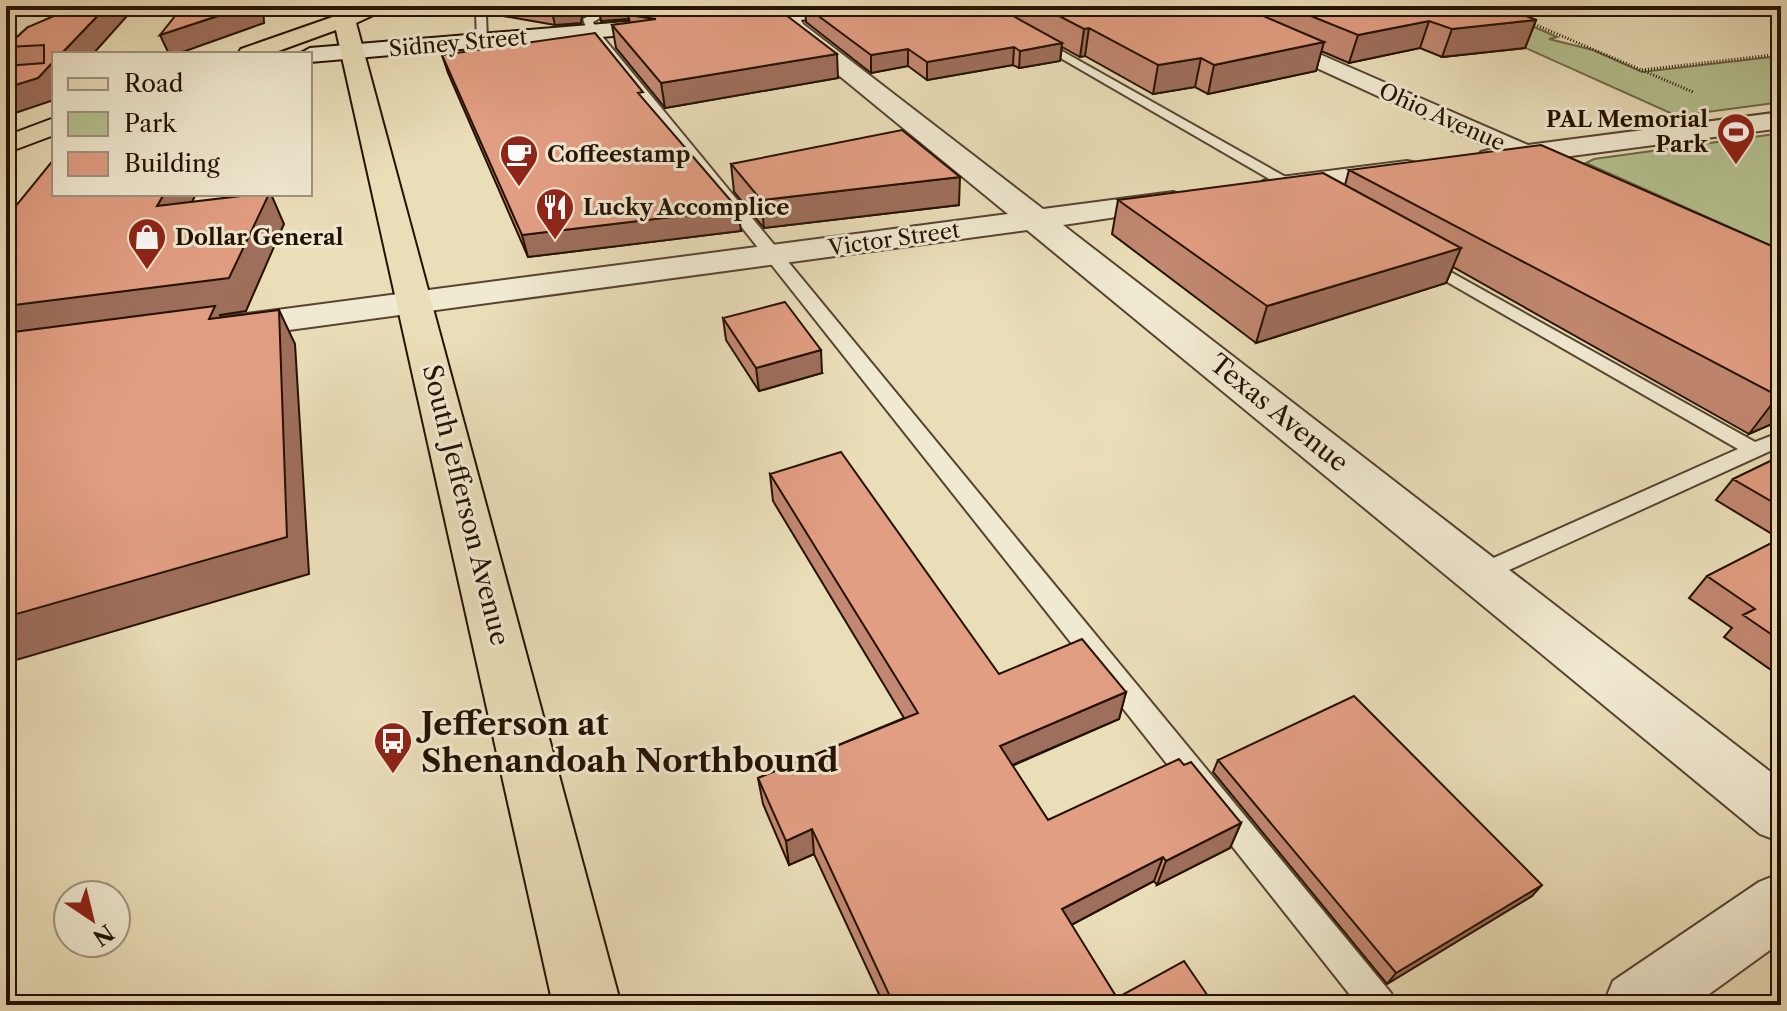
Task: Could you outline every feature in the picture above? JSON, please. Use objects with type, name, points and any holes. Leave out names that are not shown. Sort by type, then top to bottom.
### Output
[{"type":"main road","points":[[256,52],[347,26],[383,6]]},
{"type":"main road","name":"South Jefferson Avenue","points":[[347,26],[587,1005]]},
{"type":"main road","points":[[6,145],[52,127]]},
{"type":"street","name":"Sidney Street","points":[[312,53],[347,26],[482,41],[786,11],[893,6]]},
{"type":"street","name":"Ohio Avenue","points":[[1192,6],[1572,174]]},
{"type":"street","name":"Texas Avenue","points":[[786,11],[794,27],[1781,815]]},
{"type":"street","points":[[1462,162],[1781,120]]},
{"type":"street","points":[[1244,191],[1431,166]]},
{"type":"street","name":"Victor Street","points":[[189,333],[1198,198]]},
{"type":"street","points":[[1637,1005],[1781,904]]},
{"type":"lane","points":[[482,41],[481,12],[496,6]]},
{"type":"lane","points":[[617,6],[587,21],[592,31],[1379,1005]]},
{"type":"lane","points":[[1018,29],[1322,204]]},
{"type":"lane","points":[[1400,248],[1754,450]]},
{"type":"lane","points":[[1479,574],[1781,438]]},
{"type":"path","points":[[1600,6],[1512,15],[1694,93]]},
{"type":"path","points":[[1641,70],[1781,54]]},
{"type":"green space","points":[[1514,18],[1557,37],[1549,39],[1593,50],[1642,72],[1781,56],[1781,102],[1677,116],[1470,23]]},
{"type":"green space","points":[[1781,133],[1781,250],[1586,163],[1594,159]]},
{"type":"building","points":[[77,6],[107,6],[63,52],[52,52],[52,63],[38,78],[6,88],[6,66],[44,63],[44,45],[6,47],[28,27]]},
{"type":"building","points":[[183,6],[248,6],[160,35]]},
{"type":"building","points":[[537,6],[578,6],[551,8]]},
{"type":"building","points":[[735,6],[780,6],[782,12],[837,54],[661,83],[612,25],[656,19],[628,15]]},
{"type":"building","points":[[805,6],[995,6],[1062,43],[1020,51],[1014,47],[927,62],[908,49],[871,55]]},
{"type":"building","points":[[1040,6],[1240,6],[1324,42],[1214,65],[1201,58],[1158,65]]},
{"type":"building","points":[[1286,6],[1502,6],[1536,20],[1452,29],[1429,21],[1358,35]]},
{"type":"building","points":[[595,33],[643,92],[638,93],[738,209],[522,235],[442,55]]},
{"type":"building","points":[[902,130],[960,177],[761,200],[731,164]]},
{"type":"building","points":[[1541,145],[1781,250],[1781,395],[1349,170]]},
{"type":"building","points":[[52,161],[52,196],[163,196],[157,206],[240,196],[268,196],[229,278],[6,306],[6,218]]},
{"type":"building","points":[[1323,173],[1461,248],[1267,306],[1118,200]]},
{"type":"building","points":[[785,302],[821,350],[756,368],[723,318]]},
{"type":"building","points":[[215,306],[209,319],[279,310],[287,537],[6,617],[6,333]]},
{"type":"building","points":[[841,452],[999,674],[1082,639],[1126,692],[1000,746],[1048,820],[1179,759],[1184,765],[1191,762],[1241,823],[1166,861],[1163,857],[1062,909],[1117,998],[1184,961],[1214,1005],[894,1005],[812,829],[786,841],[758,778],[918,713],[770,474]]},
{"type":"building","points":[[1781,456],[1781,507],[1733,479]]},
{"type":"building","points":[[1781,538],[1781,641],[1743,615],[1755,609],[1707,576]]},
{"type":"building","points":[[1354,696],[1542,885],[1396,973],[1218,760]]},
{"type":"place","name":"PAL Memorial Park","points":[[1736,166]]},
{"type":"place","name":"Coffeestamp","points":[[519,188]]},
{"type":"place","name":"Lucky Accomplice","points":[[555,241]]},
{"type":"place","name":"Dollar General","points":[[147,271]]},
{"type":"place","name":"Jefferson at Shenandoah Northbound","points":[[393,775]]}]
